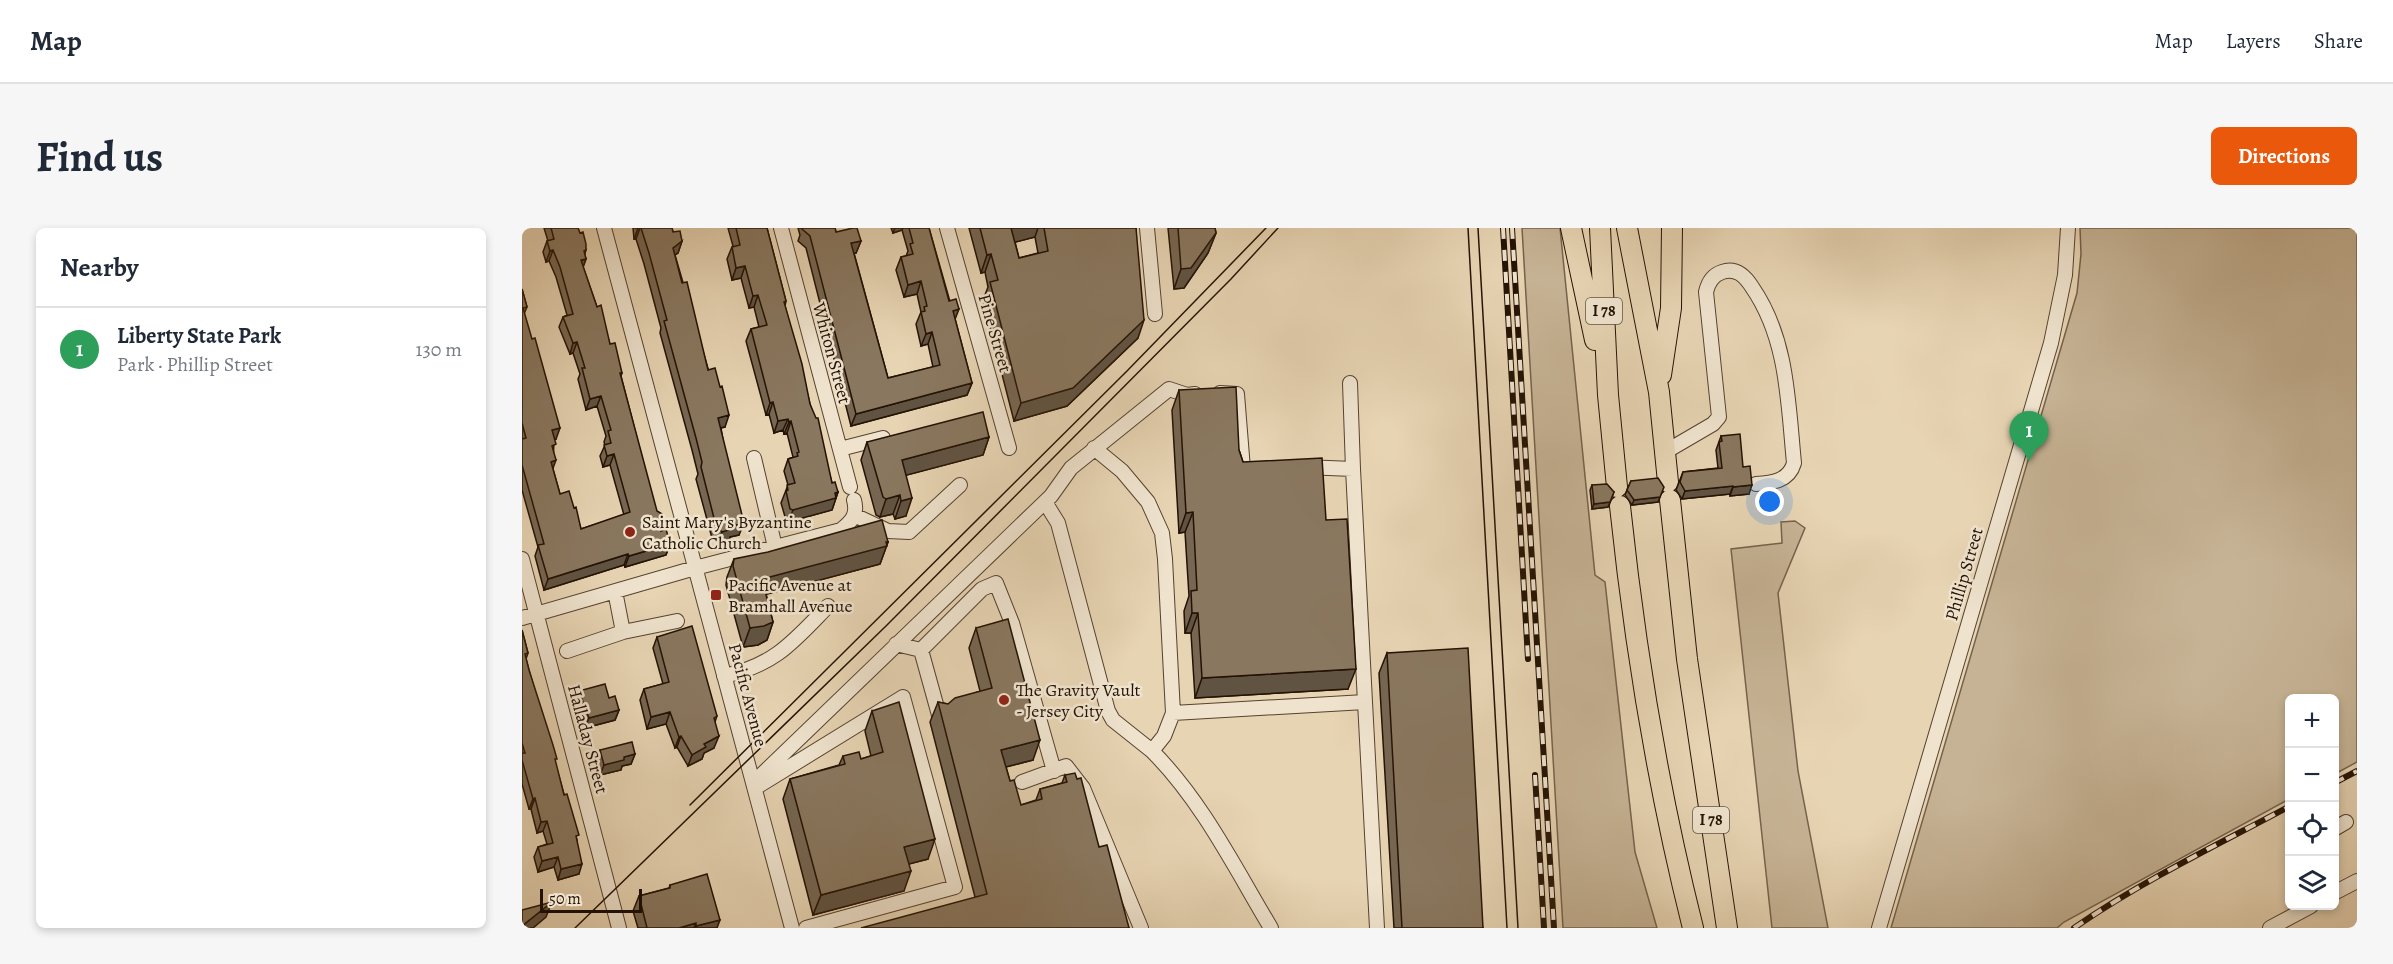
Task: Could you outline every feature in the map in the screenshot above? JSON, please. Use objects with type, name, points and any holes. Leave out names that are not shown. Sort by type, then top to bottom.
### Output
[{"type":"highway","points":[[1571,228],[1608,394]]},
{"type":"highway","name":"I 78","points":[[1600,228],[1608,394],[1628,581],[1648,716],[1665,808],[1693,928]]},
{"type":"highway","name":"I 78","points":[[1628,228],[1659,392],[1687,659],[1726,928]]},
{"type":"highway","points":[[1659,392],[1671,308],[1672,228]]},
{"type":"street","name":"Pacific Avenue","points":[[604,228],[792,928]]},
{"type":"street","name":"Whiton Street","points":[[781,228],[856,508],[853,518]]},
{"type":"street","name":"Pine Street","points":[[947,228],[993,410],[1009,448]]},
{"type":"street","points":[[1147,228],[1155,314]]},
{"type":"street","name":"Phillip Street","points":[[1879,928],[2051,343],[2065,275],[2068,228]]},
{"type":"street","points":[[1665,452],[1719,417],[1706,292],[1709,283],[1716,275],[1727,271],[1738,272],[1747,279],[1765,307],[1780,346],[1794,463],[1792,469],[1783,478],[1756,484]]},
{"type":"street","points":[[1350,383],[1377,928]]},
{"type":"street","points":[[753,786],[896,644],[1045,502],[1071,468],[1169,389],[1187,394],[1238,394],[1241,470],[1261,468]]},
{"type":"street","points":[[840,449],[897,434]]},
{"type":"street","points":[[1094,448],[1122,471],[1148,502],[1162,533],[1173,713],[1164,736],[1152,751]]},
{"type":"street","points":[[754,458],[775,547]]},
{"type":"street","points":[[1288,467],[1353,469]]},
{"type":"street","points":[[522,618],[695,568],[841,530],[853,518],[888,531],[909,532],[960,485]]},
{"type":"street","points":[[1045,502],[1058,523],[1108,711],[1113,720],[1172,770],[1197,806],[1271,928]]},
{"type":"street","name":"Halladay Street","points":[[522,559],[619,928]]},
{"type":"street","points":[[921,650],[982,589],[996,583],[1012,622],[1054,771]]},
{"type":"street","points":[[615,591],[623,632]]},
{"type":"street","points":[[724,676],[762,664],[787,649],[828,606]]},
{"type":"street","points":[[567,651],[623,632],[676,621]]},
{"type":"street","points":[[896,644],[921,650]]},
{"type":"street","points":[[921,650],[939,715]]},
{"type":"street","points":[[753,786],[903,697],[955,887],[806,928]]},
{"type":"street","points":[[1173,713],[1365,702]]},
{"type":"street","points":[[1022,782],[1066,766],[1083,788],[1141,928]]},
{"type":"street","points":[[2339,888],[2357,881]]},
{"type":"street","points":[[2270,928],[2304,910]]},
{"type":"shaded area","points":[[1522,228],[1560,228],[1595,575],[1605,582],[1635,852],[1657,928],[1563,928]]},
{"type":"shaded area","points":[[2080,228],[2357,228],[2357,762],[2339,772],[2339,694],[2285,694],[2285,801],[2064,922],[2057,928],[1891,928],[2077,293],[2081,254]]},
{"type":"shaded area","points":[[1795,521],[1805,528],[1778,593],[1798,771],[1828,928],[1772,928],[1731,549],[1782,543],[1781,522]]},
{"type":"building","points":[[551,228],[578,228],[580,233],[583,232],[586,259],[581,260],[597,307],[601,305],[610,344],[615,343],[622,373],[620,373],[657,511],[662,514],[661,531],[666,529],[670,544],[629,556],[628,554],[548,579],[538,545],[544,544],[522,465],[522,439],[526,438],[522,423],[522,289],[527,307],[523,308],[532,339],[535,338],[560,428],[552,430],[556,444],[552,446],[556,460],[551,462],[560,494],[569,491],[574,508],[576,507],[581,529],[630,512],[614,454],[607,456],[604,445],[611,443],[608,431],[611,430],[601,396],[590,399],[582,368],[585,368],[577,342],[573,343],[563,317],[573,314],[560,267],[547,241],[554,239]]},
{"type":"building","points":[[641,228],[672,228],[673,232],[680,231],[682,241],[673,248],[682,283],[687,282],[708,370],[715,368],[729,415],[718,418],[744,523],[732,526],[733,529],[722,532],[716,526],[696,438],[664,321],[667,320]]},
{"type":"building","points":[[736,228],[767,228],[810,404],[818,418],[832,483],[835,482],[838,492],[835,493],[836,498],[790,509],[787,485],[795,483],[788,459],[798,456],[799,452],[791,421],[789,422],[788,419],[778,421],[773,402],[770,403],[751,329],[767,325],[758,295],[753,296],[745,266],[736,268],[732,247],[740,245]]},
{"type":"building","points":[[803,228],[835,228],[836,232],[857,228],[861,241],[851,243],[888,378],[940,365],[932,332],[926,334],[921,312],[925,311],[924,307],[927,306],[921,281],[908,285],[901,257],[913,254],[909,228],[929,228],[949,301],[956,299],[959,309],[953,311],[972,383],[856,414],[810,236]]},
{"type":"building","points":[[980,228],[1011,228],[1019,258],[1048,251],[1044,228],[1136,228],[1144,320],[1073,388],[1021,403],[990,282],[998,280],[991,254],[987,255]]},
{"type":"building","points":[[1178,228],[1215,228],[1216,233],[1191,268],[1181,269]]},
{"type":"building","points":[[1236,387],[1239,450],[1243,462],[1322,458],[1326,520],[1347,519],[1356,669],[1202,678],[1198,613],[1192,613],[1191,591],[1197,590],[1193,512],[1186,513],[1179,390]]},
{"type":"building","points":[[983,412],[989,437],[902,460],[912,498],[901,501],[900,495],[886,499],[883,497],[867,442]]},
{"type":"building","points":[[1740,434],[1743,467],[1750,466],[1752,485],[1685,491],[1680,482],[1683,472],[1722,468],[1719,442],[1722,441],[1721,436]]},
{"type":"building","points":[[1658,478],[1664,487],[1660,497],[1634,500],[1627,490],[1631,481]]},
{"type":"building","points":[[1607,484],[1614,492],[1610,502],[1594,504],[1592,485]]},
{"type":"building","points":[[882,520],[887,546],[762,579],[773,622],[750,628],[733,566],[734,559],[768,552]]},
{"type":"building","points":[[1008,619],[1040,740],[1001,750],[1010,781],[1014,780],[1021,805],[1042,799],[1040,789],[1067,782],[1065,775],[1075,773],[1077,779],[1081,778],[1099,847],[1107,845],[1129,928],[861,928],[987,894],[938,702],[948,704],[955,698],[992,688],[976,628]]},
{"type":"building","points":[[692,626],[717,716],[714,718],[719,736],[704,744],[706,747],[692,755],[681,736],[679,737],[670,712],[651,717],[644,689],[669,682],[657,637]]},
{"type":"building","points":[[522,630],[528,653],[525,654],[529,670],[557,759],[555,759],[564,795],[567,794],[579,835],[576,836],[582,864],[561,869],[558,857],[542,861],[538,847],[553,843],[547,821],[541,822],[522,760],[522,753],[525,753],[522,743]]},
{"type":"building","points":[[1468,648],[1483,928],[1402,928],[1387,653]]},
{"type":"building","points":[[605,684],[609,698],[615,696],[619,710],[589,718],[579,691]]},
{"type":"building","points":[[899,702],[935,839],[904,847],[911,871],[821,895],[790,779],[845,764],[843,756],[859,752],[861,759],[883,752],[872,711]]},
{"type":"building","points":[[632,742],[635,754],[624,757],[624,760],[604,765],[600,750]]},
{"type":"building","points":[[707,874],[720,920],[679,928],[647,928],[639,896],[670,888],[670,885]]},
{"type":"building","points":[[552,902],[522,926],[522,910]]},
{"type":"tram line","points":[[690,805],[1127,371],[1266,228]]},
{"type":"tram line","points":[[575,928],[886,626],[1231,279],[1278,228]]},
{"type":"tram line","points":[[1468,228],[1507,928]]},
{"type":"tram line","points":[[1478,228],[1518,928]]},
{"type":"railway","points":[[1503,228],[1528,659]]},
{"type":"railway","points":[[1512,228],[1554,928]]},
{"type":"railway","points":[[2339,780],[2357,771]]},
{"type":"railway","points":[[1535,775],[1544,928]]},
{"type":"railway","points":[[2074,928],[2153,879],[2285,809]]},
{"type":"place","name":"Liberty State Park","points":[[2029,461]]},
{"type":"place","name":"Saint Mary's Byzantine Catholic Church","points":[[630,532]]},
{"type":"place","name":"Pacific Avenue at Bramhall Avenue","points":[[716,595]]},
{"type":"place","name":"The Gravity Vault - Jersey City","points":[[1004,700]]}]
